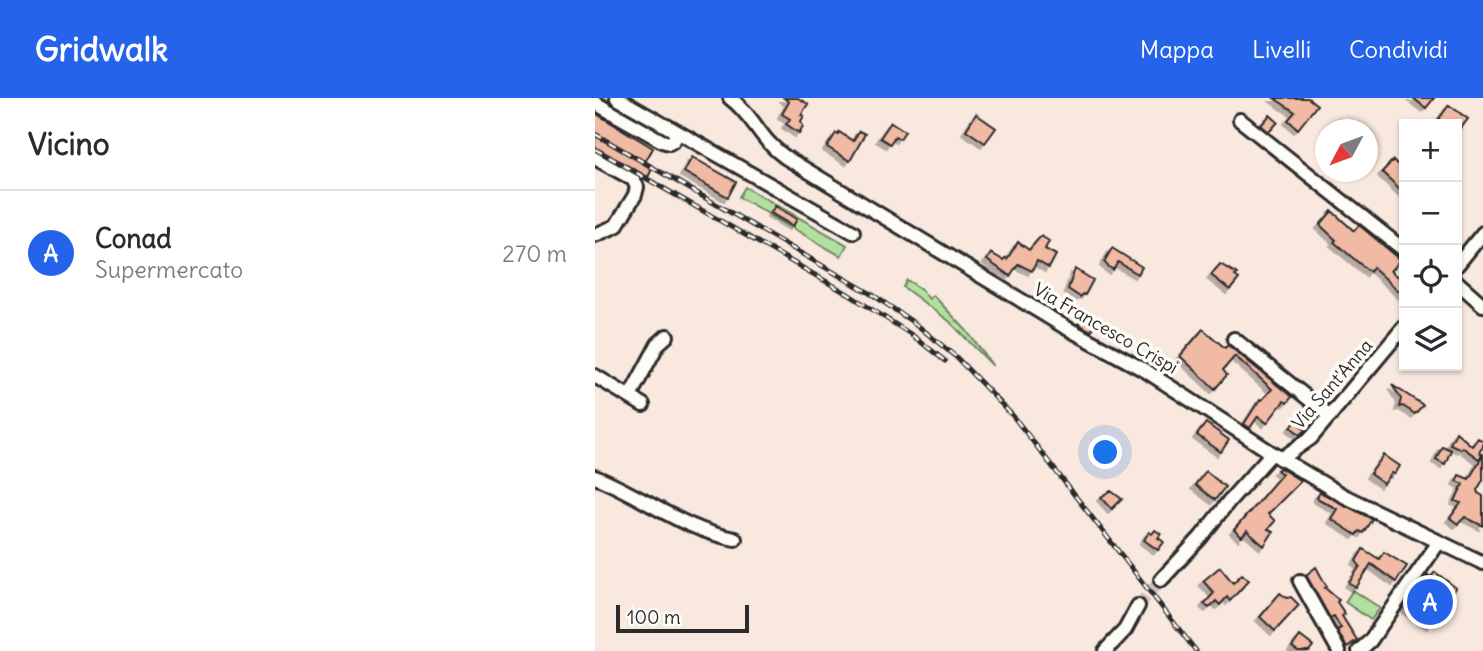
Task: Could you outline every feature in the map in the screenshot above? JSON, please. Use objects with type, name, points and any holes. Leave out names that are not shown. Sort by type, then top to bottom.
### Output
[{"type":"street","points":[[617,98],[853,232]]},
{"type":"street","name":"Via Francesco Crispi","points":[[730,98],[749,114],[767,143],[785,157],[1065,327],[1146,371],[1342,495],[1483,563]]},
{"type":"street","points":[[595,103],[662,141],[672,142],[676,136],[667,126]]},
{"type":"street","points":[[1240,120],[1399,246]]},
{"type":"street","points":[[595,158],[633,179],[637,187],[616,226],[595,235]]},
{"type":"street","points":[[1462,259],[1483,233]]},
{"type":"street","points":[[1462,286],[1483,305]]},
{"type":"street","name":"Via Sant'Anna","points":[[1161,580],[1201,537],[1229,501],[1277,456],[1311,438],[1399,333]]},
{"type":"street","points":[[630,396],[658,344],[667,336]]},
{"type":"street","points":[[1234,339],[1330,416]]},
{"type":"street","points":[[595,376],[643,405]]},
{"type":"street","points":[[595,477],[681,521],[735,539]]},
{"type":"street","points":[[1359,651],[1370,641],[1439,542]]},
{"type":"street","points":[[1300,580],[1339,651]]},
{"type":"street","points":[[1105,651],[1125,630],[1139,606]]},
{"type":"green space","points":[[595,98],[606,98],[666,132],[668,137],[666,138]]},
{"type":"green space","points":[[745,187],[847,245],[841,256],[739,197]]},
{"type":"green space","points":[[907,280],[921,289],[929,299],[933,295],[966,330],[993,366],[949,321],[903,287]]},
{"type":"green space","points":[[1353,590],[1380,608],[1371,620],[1345,602]]},
{"type":"building","points":[[784,98],[798,98],[808,104],[801,115],[804,116],[801,121],[803,126],[799,133],[786,124],[790,119],[782,114],[789,102]]},
{"type":"building","points":[[1274,98],[1308,98],[1317,105],[1298,129],[1288,120],[1295,112]]},
{"type":"building","points":[[1413,98],[1434,98],[1426,108]]},
{"type":"building","points":[[1449,105],[1468,119],[1462,127],[1462,119],[1439,119]]},
{"type":"building","points":[[595,113],[653,148],[644,164],[652,169],[648,177],[595,147]]},
{"type":"building","points":[[976,114],[996,128],[985,143],[966,130]]},
{"type":"building","points":[[1270,115],[1278,122],[1269,132],[1261,125]]},
{"type":"building","points":[[891,122],[905,131],[900,139],[895,136],[890,144],[880,138]]},
{"type":"building","points":[[859,131],[865,134],[850,161],[827,147],[836,133],[839,132],[853,141]]},
{"type":"building","points":[[692,157],[736,182],[728,197],[684,172]]},
{"type":"building","points":[[1393,160],[1399,166],[1399,188],[1382,172]]},
{"type":"building","points":[[775,206],[797,219],[793,226],[771,213]]},
{"type":"building","points":[[1332,211],[1354,231],[1359,225],[1399,258],[1391,271],[1399,277],[1399,291],[1373,267],[1370,272],[1334,242],[1336,240],[1320,225]]},
{"type":"building","points":[[1041,236],[1049,241],[1045,249],[1056,255],[1049,268],[1037,261],[1032,271],[1018,264],[1010,276],[987,260],[991,253],[1003,260],[1007,259],[1018,242],[1029,250]]},
{"type":"building","points":[[1112,248],[1142,267],[1138,274],[1118,262],[1113,270],[1104,262]]},
{"type":"building","points":[[1220,264],[1237,274],[1235,276],[1239,279],[1230,290],[1211,275]]},
{"type":"building","points":[[1075,269],[1093,280],[1085,295],[1080,297],[1068,289]]},
{"type":"building","points":[[1083,319],[1094,326],[1091,331],[1078,324]]},
{"type":"building","points":[[1203,329],[1225,348],[1228,345],[1292,397],[1287,403],[1284,401],[1267,423],[1258,416],[1250,428],[1244,424],[1260,399],[1272,389],[1235,356],[1223,370],[1227,375],[1215,389],[1180,356]]},
{"type":"building","points":[[1392,385],[1423,405],[1415,414],[1403,406],[1399,407],[1401,399]]},
{"type":"building","points":[[1296,421],[1306,430],[1300,435],[1291,427]]},
{"type":"building","points":[[1206,423],[1229,440],[1221,452],[1197,435]]},
{"type":"building","points":[[1456,432],[1472,446],[1478,438],[1483,441],[1479,459],[1462,447],[1461,449],[1450,444]]},
{"type":"building","points":[[1442,446],[1451,450],[1445,464],[1436,459]]},
{"type":"building","points":[[1384,455],[1400,466],[1384,484],[1370,474]]},
{"type":"building","points":[[1483,455],[1483,480],[1477,490],[1483,496],[1483,526],[1465,517],[1458,524],[1450,518],[1461,503],[1455,501],[1463,484],[1456,481],[1459,475],[1469,479]]},
{"type":"building","points":[[1280,468],[1301,481],[1268,514],[1275,521],[1268,529],[1273,532],[1264,546],[1247,531],[1242,537],[1234,530],[1282,474],[1277,470]]},
{"type":"building","points":[[1206,471],[1225,487],[1215,500],[1195,485]]},
{"type":"building","points":[[1111,491],[1122,499],[1112,509],[1101,497]]},
{"type":"building","points":[[1320,492],[1372,519],[1363,533],[1359,531],[1356,535],[1331,519],[1337,509],[1317,498]]},
{"type":"building","points":[[1155,530],[1161,534],[1158,538],[1164,542],[1158,550],[1144,540],[1149,532],[1152,534]]},
{"type":"building","points":[[1363,549],[1379,559],[1384,552],[1407,566],[1396,582],[1371,564],[1356,588],[1349,583],[1360,566],[1356,561]]},
{"type":"building","points":[[1220,567],[1233,583],[1242,574],[1249,580],[1230,601],[1227,597],[1220,605],[1216,601],[1209,608],[1204,604],[1214,593],[1203,581]]},
{"type":"building","points":[[1316,567],[1327,587],[1325,588],[1339,600],[1337,602],[1345,614],[1342,616],[1357,640],[1347,647],[1337,630],[1341,628],[1334,616],[1330,618],[1306,575]]},
{"type":"building","points":[[1435,572],[1456,588],[1431,625],[1406,609],[1428,575],[1431,577]]},
{"type":"building","points":[[1280,593],[1287,598],[1291,597],[1299,605],[1275,631],[1260,617]]},
{"type":"building","points":[[1300,636],[1313,646],[1309,651],[1298,651],[1292,647]]},
{"type":"tunnel","points":[[1138,606],[1161,580]]},
{"type":"railway","points":[[595,134],[873,295],[917,325],[956,357],[1013,416],[1196,651]]},
{"type":"railway","points":[[595,149],[848,294],[912,335],[945,361]]},
{"type":"place","name":"Conad","points":[[1430,602]]}]
